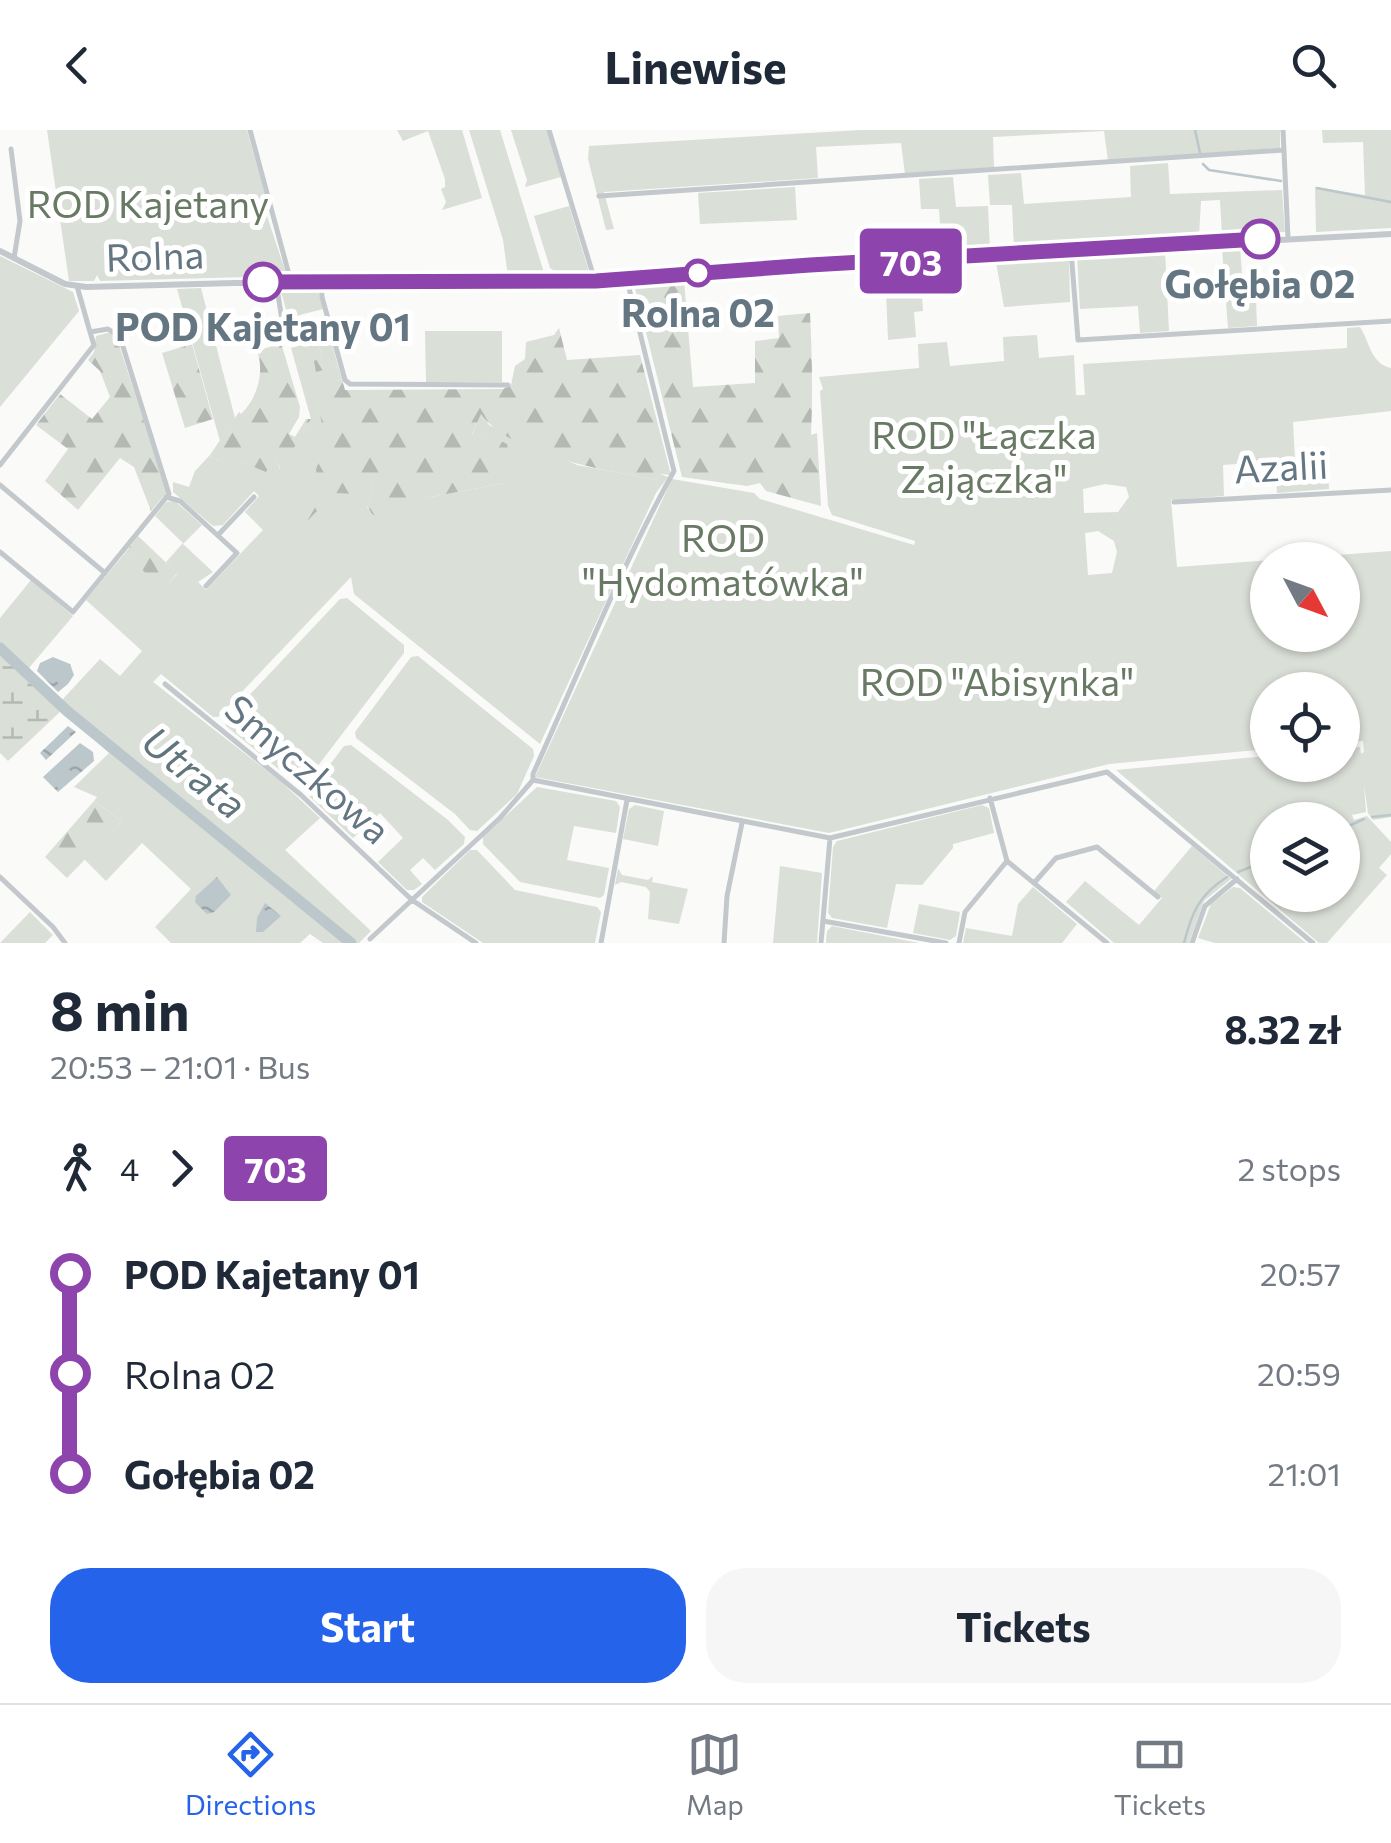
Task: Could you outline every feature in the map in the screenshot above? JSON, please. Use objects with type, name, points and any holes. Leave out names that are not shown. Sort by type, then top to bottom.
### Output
[{"type":"street","points":[[250,130],[291,282]]},
{"type":"street","points":[[549,130],[596,281]]},
{"type":"street","points":[[1284,130],[1288,238]]},
{"type":"street","points":[[11,148],[20,221],[14,258]]},
{"type":"street","points":[[599,196],[1284,150]]},
{"type":"street","name":"Rolna","points":[[77,286],[627,280],[810,265],[1391,234]]},
{"type":"street","points":[[1071,250],[1078,340],[1391,321]]},
{"type":"street","points":[[0,251],[65,284],[77,286],[94,345],[0,465]]},
{"type":"street","points":[[534,780],[533,774],[612,598],[675,467],[627,280]]},
{"type":"street","points":[[276,282],[284,340]]},
{"type":"street","points":[[321,283],[345,380],[350,384],[508,385]]},
{"type":"street","points":[[0,552],[72,612],[166,497],[169,488],[120,336],[108,329],[90,332]]},
{"type":"street","points":[[0,484],[105,573]]},
{"type":"street","name":"Azalii","points":[[1174,502],[1391,490]]},
{"type":"street","points":[[166,497],[180,501],[237,553],[206,586]]},
{"type":"street","points":[[218,535],[254,497]]},
{"type":"street","name":"Smyczkowa","points":[[166,684],[301,795],[412,900],[476,943]]},
{"type":"street","points":[[534,780],[830,838],[1107,772],[1312,943]]},
{"type":"street","points":[[370,939],[500,818],[534,780]]},
{"type":"street","points":[[990,798],[1006,862],[1106,943]]},
{"type":"street","points":[[600,943],[627,800]]},
{"type":"street","points":[[724,943],[727,896],[742,821]]},
{"type":"street","points":[[822,943],[830,838]]},
{"type":"street","points":[[1034,883],[1056,858],[1097,848],[1158,898]]},
{"type":"street","points":[[959,943],[964,912],[1006,862]]},
{"type":"street","points":[[0,877],[66,943]]},
{"type":"street","points":[[1192,943],[1205,906],[1237,879]]},
{"type":"street","points":[[823,921],[946,943]]},
{"type":"green space","name":"ROD Kajetany","points":[[47,130],[247,130],[266,198],[264,207],[287,276],[100,281],[97,275],[94,281],[69,281]]},
{"type":"green space","points":[[397,130],[462,130],[482,198],[442,210],[446,202],[441,189],[445,179],[428,131],[403,141]]},
{"type":"green space","points":[[469,130],[500,130],[545,276],[508,276],[503,240]]},
{"type":"green space","points":[[511,130],[547,130],[561,177],[525,187],[527,180]]},
{"type":"green space","points":[[861,130],[1280,130],[1280,148],[1108,161],[1104,131],[993,137],[994,167],[905,174],[901,143],[816,147],[818,178],[604,192],[614,229],[606,230],[588,159],[589,146]]},
{"type":"green space","points":[[1322,130],[1391,130],[1391,228],[1316,232],[1315,187],[1365,195],[1363,142],[1323,143]]},
{"type":"green space","points":[[1168,163],[1170,194],[1282,190],[1285,232],[1222,235],[1220,200],[1201,201],[1199,236],[1014,249],[1012,205],[990,205],[988,175],[1021,173],[1024,204],[1131,197],[1130,166]]},
{"type":"green space","points":[[953,177],[956,207],[988,206],[990,251],[942,251],[939,209],[921,209],[919,179]]},
{"type":"green space","points":[[795,187],[797,220],[700,224],[698,193]]},
{"type":"green space","points":[[569,206],[590,275],[561,276],[550,268],[534,216]]},
{"type":"green space","points":[[1240,247],[1244,298],[1256,298],[1257,326],[1228,328],[1222,248]]},
{"type":"green space","points":[[1165,251],[1169,331],[1140,333],[1138,306],[1080,309],[1077,256]]},
{"type":"green space","points":[[0,256],[73,292],[79,311],[0,407]]},
{"type":"green space","points":[[1069,257],[1070,302],[1004,307],[996,262]]},
{"type":"green space","points":[[920,266],[923,311],[914,312],[916,337],[888,340],[885,268]]},
{"type":"green space","points":[[684,281],[693,387],[755,383],[755,341],[779,338],[778,316],[810,313],[811,435],[817,433],[821,506],[766,491],[760,483],[747,486],[682,477],[634,284]]},
{"type":"green space","points":[[280,287],[317,287],[323,309],[288,318]]},
{"type":"green space","points":[[201,288],[235,418],[220,441],[177,289]]},
{"type":"green space","points":[[1360,327],[1375,357],[1391,368],[1391,411],[1293,422],[1295,460],[1327,459],[1329,489],[1277,493],[1275,461],[1223,465],[1224,496],[1171,500],[1177,567],[1250,561],[1250,652],[1360,652],[1360,553],[1391,551],[1391,817],[1373,820],[1368,813],[1364,785],[1366,812],[1360,813],[1360,802],[1250,802],[1250,884],[1116,770],[1250,758],[1250,782],[1360,782],[1360,747],[1361,754],[1364,752],[1360,741],[1360,672],[1250,672],[1250,751],[1109,764],[829,833],[535,777],[672,479],[754,493],[760,499],[914,545],[915,541],[832,515],[828,506],[820,391],[823,389],[819,377],[919,368],[918,344],[947,342],[950,366],[1004,361],[1003,337],[1037,335],[1039,358],[1074,355],[1076,395],[1085,395],[1083,364],[1347,348],[1347,328]],"holes":[[[1105,484],[1126,487],[1129,497],[1118,512],[1084,513],[1083,489]],[[1098,531],[1114,541],[1117,552],[1112,573],[1088,575],[1085,533]]]},
{"type":"green space","points":[[559,328],[567,360],[640,355],[671,475],[660,474],[657,480],[537,451],[495,429],[481,414],[472,434],[491,436],[507,444],[510,460],[504,483],[426,498],[397,528],[372,514],[367,506],[374,486],[366,479],[355,494],[335,493],[308,520],[300,505],[309,481],[317,475],[321,457],[330,455],[313,388],[342,379],[345,390],[503,389],[511,385],[515,366],[525,359],[526,342],[554,335]]},
{"type":"green space","points":[[425,331],[502,331],[502,382],[426,382]]},
{"type":"green space","points":[[111,332],[117,339],[167,492],[151,511],[134,467],[120,458],[78,510],[45,481],[68,449],[36,425],[60,394],[92,419],[110,397],[100,371],[88,360],[94,352],[96,336]]},
{"type":"green space","points":[[330,337],[338,366],[316,372],[314,361],[322,358],[318,340]]},
{"type":"green space","points":[[318,340],[322,358],[316,371],[338,366],[342,379],[314,389],[331,456],[335,493],[366,478],[374,486],[367,507],[372,514],[426,498],[504,483],[491,436],[472,435],[481,413],[489,425],[577,465],[657,480],[660,474],[668,477],[656,493],[540,744],[354,594],[351,577],[218,717],[213,717],[161,674],[153,682],[280,781],[320,818],[285,850],[371,931],[359,943],[323,943],[310,934],[300,943],[171,943],[155,927],[191,889],[142,843],[106,881],[84,859],[122,821],[94,801],[97,797],[74,787],[109,753],[0,652],[0,618],[31,580],[73,616],[28,669],[61,701],[100,659],[120,676],[142,651],[86,600],[125,553],[163,589],[177,574],[166,562],[183,543],[155,516],[166,502],[175,501],[202,525],[183,544],[213,572],[198,582],[206,590],[263,530],[245,512],[259,496],[254,491],[223,525],[213,526],[173,492],[173,482],[189,487],[195,471],[210,455],[217,461],[228,455],[247,464],[275,456],[280,469],[311,419],[291,348]]},
{"type":"green space","points":[[192,344],[213,419],[185,428],[162,353]]},
{"type":"green space","points":[[279,344],[300,407],[289,434],[295,437],[306,419],[311,419],[281,470],[275,457],[266,472],[228,456],[216,461],[210,455],[255,393],[260,376],[257,351]]},
{"type":"green space","points":[[138,536],[177,573],[163,590],[125,553]]},
{"type":"green space","points":[[347,598],[404,645],[404,653],[304,784],[298,785],[226,726],[225,721],[340,599]]},
{"type":"green space","points":[[0,652],[62,710],[8,761],[0,753]]},
{"type":"green space","points":[[418,656],[533,749],[534,756],[517,794],[477,831],[470,830],[455,814],[356,738],[355,732],[411,657]]},
{"type":"green space","points":[[351,745],[465,837],[464,844],[435,870],[423,858],[410,870],[422,884],[414,890],[407,890],[378,862],[403,838],[380,813],[353,838],[310,797],[310,791],[344,746]]},
{"type":"green space","points":[[537,787],[616,801],[620,807],[616,833],[574,826],[567,860],[609,868],[600,898],[520,882],[483,844],[483,837]]},
{"type":"green space","points":[[94,801],[122,821],[67,878],[45,857]]},
{"type":"green space","points":[[635,805],[664,811],[658,846],[623,839],[629,809]]},
{"type":"green space","points":[[982,805],[989,808],[994,833],[953,844],[922,885],[896,884],[887,928],[832,918],[828,913],[833,847],[837,841]]},
{"type":"green space","points":[[1367,816],[1391,842],[1391,854],[1379,868],[1387,875],[1360,906],[1360,818]]},
{"type":"green space","points":[[1192,846],[1231,879],[1204,901],[1189,943],[1114,943],[1066,902],[1085,881],[1139,925],[1162,898],[1154,891]]},
{"type":"green space","points":[[470,850],[477,850],[515,890],[597,907],[601,912],[595,943],[483,943],[422,902],[422,897]]},
{"type":"green space","points":[[780,866],[822,873],[817,943],[773,943]]},
{"type":"green space","points":[[618,868],[622,875],[648,880],[653,876],[652,882],[688,889],[679,924],[648,919],[650,892],[646,887],[621,882],[615,885]]},
{"type":"green space","points":[[1033,887],[1077,924],[1062,943],[963,943],[966,928],[1012,936],[1018,904]]},
{"type":"green space","points":[[1233,887],[1240,888],[1250,896],[1250,912],[1269,912],[1306,943],[1215,943],[1198,938],[1211,904]]},
{"type":"green space","points":[[919,904],[960,912],[956,936],[950,940],[913,933]]},
{"type":"green space","points":[[30,912],[53,935],[45,943],[0,943]]},
{"type":"green space","points":[[1283,912],[1354,912],[1327,943],[1319,943]]},
{"type":"green space","points":[[832,926],[919,943],[826,943],[827,931]]},
{"type":"water","points":[[53,657],[70,664],[74,675],[58,692],[37,671],[40,663]]},
{"type":"water","points":[[68,726],[76,732],[46,760],[40,753]]},
{"type":"water","points":[[80,743],[93,752],[94,761],[58,792],[43,777]]},
{"type":"water","points":[[217,877],[231,895],[207,914],[195,902],[196,896]]},
{"type":"water","points":[[265,903],[281,916],[263,932],[256,932],[257,918]]},
{"type":"waterway","points":[[1195,130],[1200,153]]},
{"type":"waterway","points":[[1203,164],[1209,170],[1281,181]]},
{"type":"waterway","points":[[1317,188],[1391,202]]},
{"type":"waterway","name":"Utrata","points":[[0,648],[67,711],[351,943]]},
{"type":"waterway","points":[[1372,817],[1391,815]]},
{"type":"waterway","points":[[1360,821],[1364,819]]},
{"type":"waterway","points":[[1238,872],[1250,867]]},
{"type":"waterway","points":[[1184,943],[1198,905],[1227,877]]},
{"type":"bus line","name":"703","points":[[263,282],[627,280],[810,265],[1260,239]]},
{"type":"place","name":"Gołębia 02","points":[[1260,239]]},
{"type":"place","name":"Rolna 02","points":[[698,273]]},
{"type":"place","name":"POD Kajetany 01","points":[[263,282]]},
{"type":"park label","name":"ROD \"Łączka Zajączka\"","points":[[984,458]]},
{"type":"park label","name":"ROD \"Hydomatówka\"","points":[[723,561]]},
{"type":"park label","name":"ROD \"Abisynka\"","points":[[997,683]]}]
